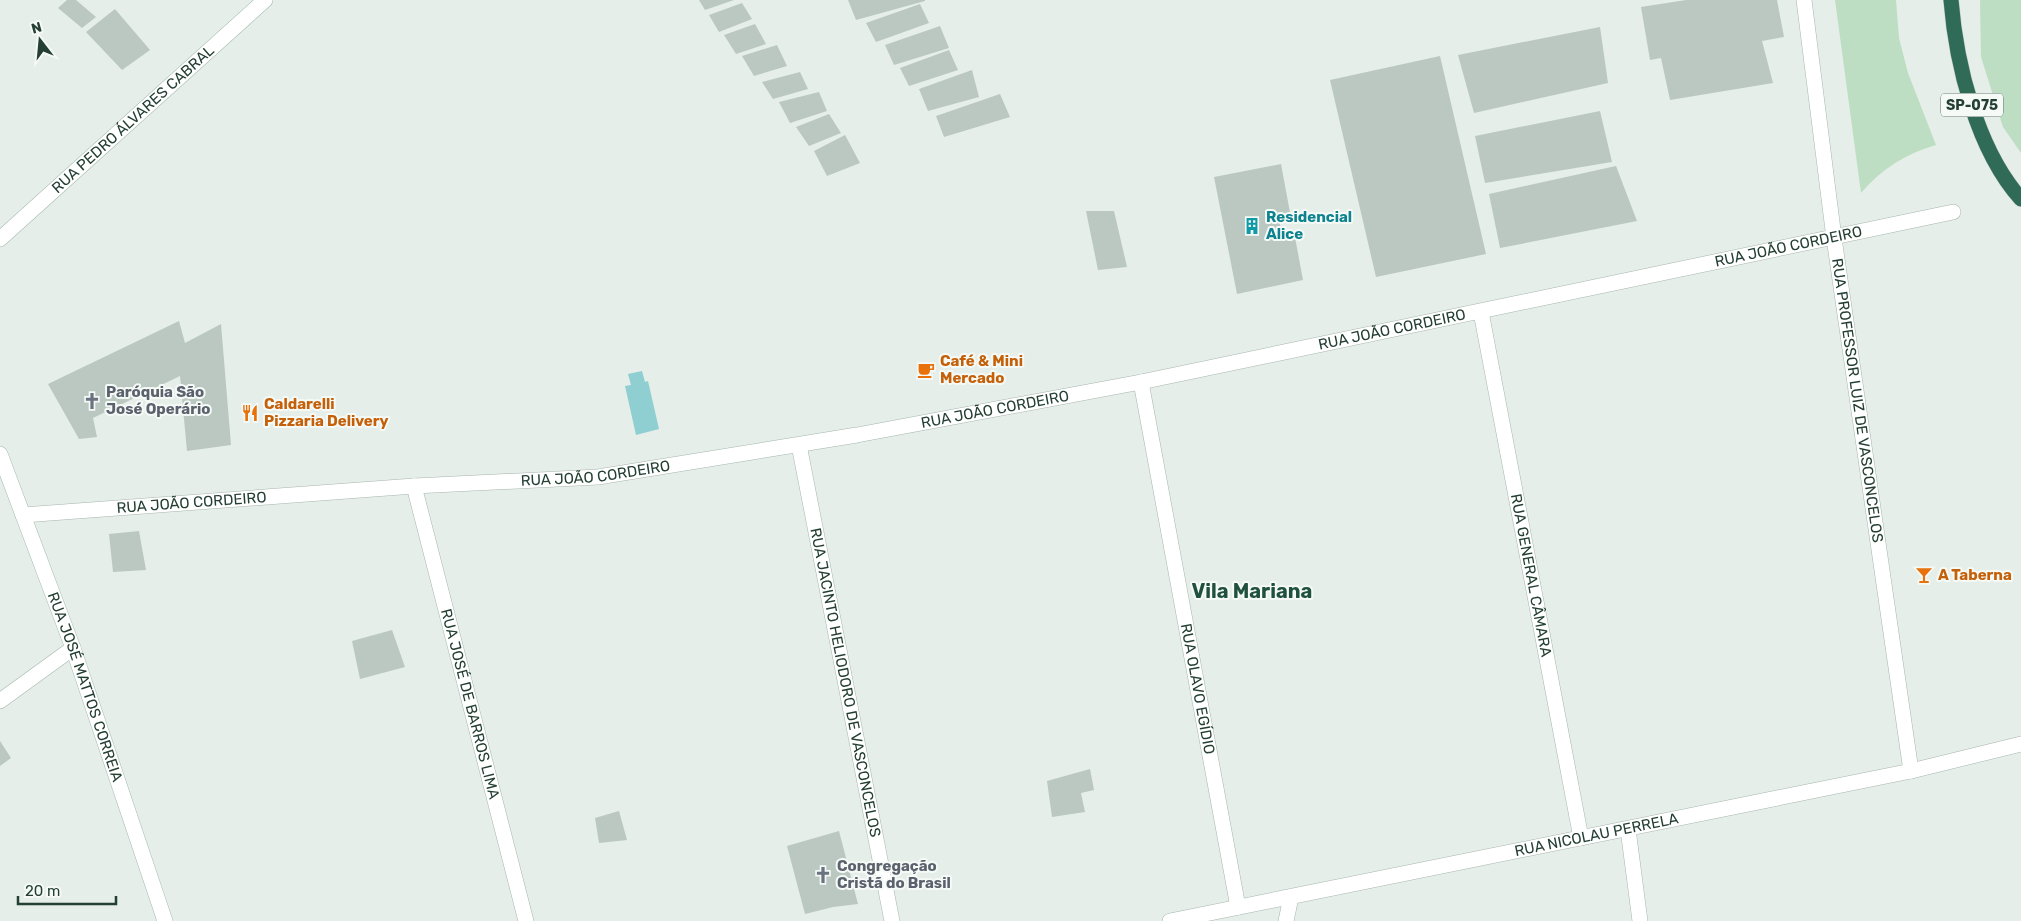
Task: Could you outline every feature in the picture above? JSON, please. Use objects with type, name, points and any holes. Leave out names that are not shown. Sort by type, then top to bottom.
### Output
[{"type":"highway","name":"SP-075","points":[[1951,0],[1955,32],[1969,98],[1991,155],[2021,199]]},
{"type":"street","name":"RUA PEDRO ÁLVARES CABRAL","points":[[0,239],[265,0]]},
{"type":"street","name":"RUA PROFESSOR LUIZ DE VASCONCELOS","points":[[1804,0],[1834,238],[1912,771]]},
{"type":"street","name":"RUA JOÃO CORDEIRO","points":[[23,515],[414,486],[598,476],[799,445],[1141,382],[1953,212]]},
{"type":"street","name":"RUA GENERAL CÂMARA","points":[[1482,312],[1580,838]]},
{"type":"street","name":"RUA OLAVO EGÍDIO","points":[[1141,382],[1238,907]]},
{"type":"street","name":"RUA JACINTO HELIODORO DE VASCONCELOS","points":[[799,445],[892,921]]},
{"type":"street","name":"RUA JOSÉ MATTOS CORREIA","points":[[0,454],[73,648],[165,921]]},
{"type":"street","name":"RUA JOSÉ DE BARROS LIMA","points":[[414,486],[526,921]]},
{"type":"street","points":[[0,701],[73,648]]},
{"type":"street","name":"RUA NICOLAU PERRELA","points":[[1170,921],[1912,771],[2021,744]]},
{"type":"street","points":[[1628,829],[1640,921]]},
{"type":"street","points":[[1286,921],[1291,897]]},
{"type":"green space","points":[[1835,0],[1896,0],[1899,38],[1908,73],[1936,145],[1915,152],[1895,163],[1877,176],[1861,193]]},
{"type":"green space","points":[[1980,0],[2021,0],[2021,153],[2003,127],[1981,57]]},
{"type":"water","points":[[642,371],[645,382],[648,381],[659,429],[636,435],[625,386],[631,385],[628,374]]},
{"type":"building","points":[[67,0],[76,0],[96,17],[82,28],[58,8]]},
{"type":"building","points":[[699,0],[734,0],[705,10]]},
{"type":"building","points":[[848,0],[925,0],[925,1],[856,20]]},
{"type":"building","points":[[1686,0],[1777,0],[1784,37],[1762,41],[1773,83],[1670,100],[1661,58],[1650,60],[1641,7]]},
{"type":"building","points":[[742,3],[752,19],[719,32],[709,15]]},
{"type":"building","points":[[920,4],[929,23],[876,42],[866,23]]},
{"type":"building","points":[[115,9],[150,50],[122,70],[86,32]]},
{"type":"building","points":[[755,24],[766,44],[736,54],[724,35]]},
{"type":"building","points":[[940,26],[949,48],[894,65],[885,45]]},
{"type":"building","points":[[1600,27],[1608,83],[1474,113],[1458,55]]},
{"type":"building","points":[[777,45],[787,66],[754,76],[742,56]]},
{"type":"building","points":[[949,50],[958,70],[909,86],[900,68]]},
{"type":"building","points":[[1440,56],[1486,254],[1376,277],[1330,80]]},
{"type":"building","points":[[972,70],[979,97],[928,111],[919,89]]},
{"type":"building","points":[[800,72],[808,89],[773,99],[762,82]]},
{"type":"building","points":[[819,92],[827,111],[790,123],[779,102]]},
{"type":"building","points":[[1000,94],[1010,117],[944,137],[936,116]]},
{"type":"building","points":[[1600,111],[1612,162],[1485,183],[1475,136]]},
{"type":"building","points":[[829,114],[841,133],[809,146],[796,127]]},
{"type":"building","points":[[845,135],[860,163],[827,176],[814,151]]},
{"type":"building","name":"Residencial Alice","points":[[1281,164],[1291,218],[1279,220],[1282,234],[1294,232],[1303,280],[1237,294],[1214,177]]},
{"type":"building","points":[[1616,166],[1637,221],[1500,248],[1489,194]]},
{"type":"building","points":[[1086,211],[1114,211],[1127,267],[1098,270]]},
{"type":"building","name":"Paróquia São José Operário","points":[[179,321],[185,343],[221,324],[231,445],[187,451],[180,376],[93,418],[97,437],[79,439],[48,384]]},
{"type":"building","points":[[139,531],[146,570],[113,572],[109,534]]},
{"type":"building","points":[[392,630],[405,667],[360,679],[352,641]]},
{"type":"building","points":[[0,741],[11,758],[0,766]]},
{"type":"building","points":[[1090,769],[1094,790],[1081,793],[1085,812],[1052,817],[1047,781]]},
{"type":"building","points":[[619,811],[627,840],[599,843],[595,818]]},
{"type":"building","name":"Congregação Cristã do Brasil","points":[[839,831],[858,904],[833,907],[805,914],[787,846]]},
{"type":"place","name":"Residencial Alice","points":[[1252,226]]},
{"type":"place","name":"Café & Mini Mercado","points":[[926,370]]},
{"type":"place","name":"Paróquia São José Operário","points":[[92,401]]},
{"type":"place","name":"Caldarelli Pizzaria Delivery","points":[[250,413]]},
{"type":"place","name":"A Taberna","points":[[1924,575]]},
{"type":"place","name":"Congregação Cristã do Brasil","points":[[823,875]]},
{"type":"district","name":"Vila Mariana","points":[[1252,591]]}]
